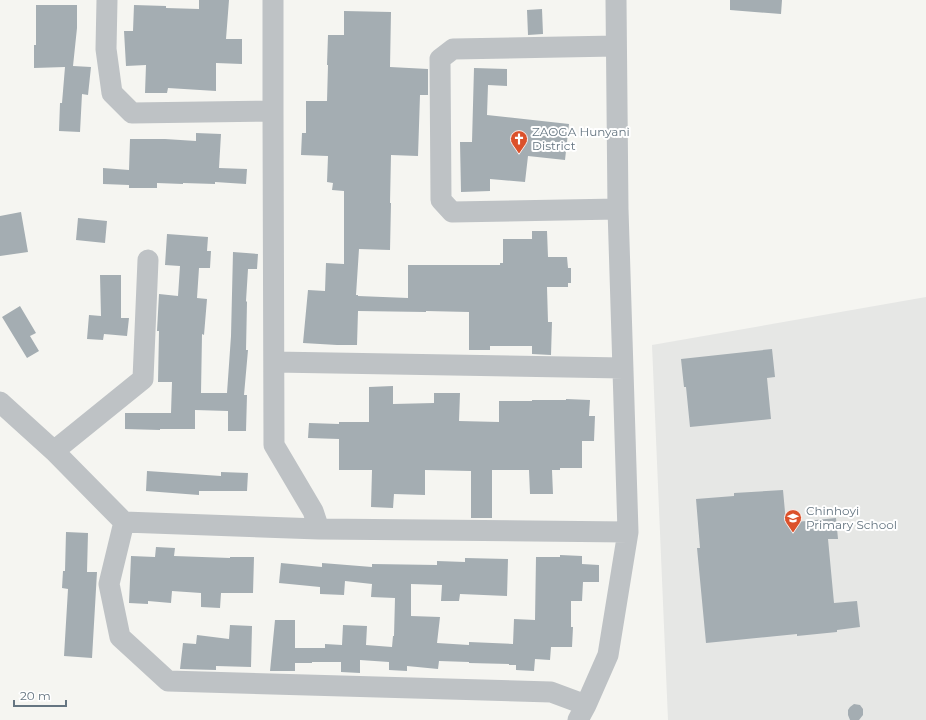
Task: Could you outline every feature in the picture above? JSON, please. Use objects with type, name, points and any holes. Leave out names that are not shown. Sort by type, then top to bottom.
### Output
[{"type":"street","points":[[107,0],[106,48],[112,93],[132,113],[273,111]]},
{"type":"street","points":[[273,0],[274,445],[312,511],[318,529]]},
{"type":"street","points":[[124,522],[109,584],[120,637],[168,681],[551,692],[582,712],[608,655],[628,532],[618,210],[616,0]]},
{"type":"street","points":[[616,46],[453,49],[440,59],[441,200],[452,212],[618,210]]},
{"type":"street","points":[[54,450],[143,379],[148,260]]},
{"type":"street","points":[[274,362],[622,368]]},
{"type":"street","points":[[0,402],[54,450],[124,522],[318,529],[628,532]]},
{"type":"shaded area","name":"Chinhoyi Primary School","points":[[926,297],[926,720],[668,720],[652,345]]},
{"type":"building","points":[[199,0],[229,0],[226,39],[242,39],[242,64],[216,63],[216,91],[168,88],[167,93],[145,93],[146,65],[126,66],[124,31],[133,31],[134,5],[199,9]]},
{"type":"building","points":[[730,0],[782,0],[781,14],[730,10]]},
{"type":"building","points":[[36,5],[77,5],[77,28],[73,66],[91,67],[88,95],[82,94],[80,132],[59,131],[60,103],[62,103],[65,67],[34,68],[34,45],[36,45]]},
{"type":"building","points":[[542,9],[543,34],[528,35],[527,10]]},
{"type":"building","points":[[344,11],[391,12],[390,67],[428,69],[428,95],[420,95],[418,156],[391,155],[390,250],[359,249],[356,295],[408,298],[408,265],[500,265],[500,263],[503,263],[503,239],[532,239],[532,231],[547,231],[548,257],[567,257],[568,268],[571,268],[571,283],[568,283],[568,287],[547,287],[548,322],[552,322],[551,355],[532,354],[532,346],[490,346],[490,350],[469,350],[469,312],[358,311],[357,345],[303,343],[308,290],[325,291],[326,263],[344,264],[344,191],[332,190],[333,183],[327,182],[328,156],[301,155],[302,133],[306,133],[306,101],[327,101],[328,35],[344,35]]},
{"type":"building","points":[[474,68],[507,69],[507,86],[488,85],[487,115],[569,124],[565,160],[528,156],[525,182],[490,179],[490,191],[461,192],[460,142],[472,142]]},
{"type":"building","points":[[196,133],[221,134],[219,168],[247,169],[246,184],[215,182],[215,184],[157,183],[157,188],[129,188],[129,185],[103,184],[103,168],[129,170],[130,139],[196,141]]},
{"type":"building","points":[[21,212],[28,252],[0,256],[0,216]]},
{"type":"building","points":[[78,218],[107,221],[105,243],[76,240]]},
{"type":"building","points":[[167,234],[208,237],[207,251],[211,251],[210,268],[199,268],[197,298],[207,299],[204,335],[202,334],[201,393],[227,393],[231,336],[233,252],[258,254],[257,269],[248,269],[246,301],[246,350],[248,350],[244,395],[247,395],[246,431],[228,431],[228,411],[195,410],[195,429],[125,429],[125,413],[171,413],[172,382],[158,382],[159,331],[157,331],[159,294],[178,296],[180,266],[165,265]]},
{"type":"building","points":[[100,275],[121,275],[121,318],[129,318],[127,336],[104,334],[103,340],[87,339],[89,315],[101,316]]},
{"type":"building","points":[[20,306],[36,333],[30,336],[39,351],[27,358],[2,317]]},
{"type":"building","points":[[772,349],[775,377],[767,378],[771,419],[690,427],[686,387],[684,387],[681,359]]},
{"type":"building","points":[[393,386],[393,404],[434,403],[434,393],[460,393],[459,421],[499,422],[499,401],[566,399],[590,400],[589,416],[595,416],[594,441],[582,441],[582,468],[560,468],[560,470],[552,470],[553,494],[530,494],[529,470],[492,470],[492,518],[471,518],[471,471],[425,470],[425,495],[394,494],[393,508],[371,507],[372,470],[339,470],[339,439],[308,438],[309,423],[339,424],[339,422],[369,422],[369,387]]},
{"type":"building","points":[[147,471],[221,476],[221,472],[248,473],[247,491],[199,491],[199,495],[146,491]]},
{"type":"building","points":[[783,490],[786,523],[836,518],[838,539],[828,539],[834,603],[857,601],[860,627],[837,630],[837,632],[797,636],[797,634],[706,643],[697,548],[700,548],[696,499],[734,496],[734,493]]},
{"type":"building","points":[[66,532],[88,533],[87,572],[97,572],[92,658],[64,656],[68,589],[62,588],[63,571],[65,571]]},
{"type":"building","points":[[156,547],[175,548],[174,556],[230,558],[254,557],[253,593],[221,593],[220,608],[201,607],[201,593],[172,591],[171,603],[148,601],[148,604],[129,603],[131,556],[155,557]]},
{"type":"building","points":[[560,555],[582,556],[582,564],[599,565],[599,582],[583,582],[582,601],[571,601],[571,627],[573,627],[572,647],[551,647],[550,660],[535,659],[534,671],[516,670],[516,665],[509,664],[439,661],[438,669],[407,666],[407,671],[389,670],[389,662],[360,660],[360,673],[341,672],[341,662],[295,663],[295,671],[270,671],[275,620],[295,620],[295,648],[325,648],[325,644],[342,645],[343,625],[367,626],[366,645],[392,647],[394,636],[395,598],[371,597],[372,584],[345,581],[344,595],[320,594],[320,587],[279,583],[281,563],[322,567],[322,563],[372,567],[372,564],[437,565],[437,561],[465,562],[465,558],[508,559],[507,596],[460,594],[459,601],[441,601],[442,585],[411,584],[411,616],[440,617],[437,643],[469,645],[469,642],[513,644],[514,619],[535,620],[536,557],[560,557]]},
{"type":"building","points":[[230,625],[252,626],[251,667],[216,666],[216,670],[180,669],[183,643],[196,644],[197,635],[229,639]]},
{"type":"building","points":[[854,704],[860,705],[863,709],[863,715],[859,720],[850,720],[848,715],[848,710]]},
{"type":"place","name":"ZAOGA Hunyani District","points":[[519,154]]},
{"type":"place","name":"Chinhoyi Primary School","points":[[793,533]]}]
